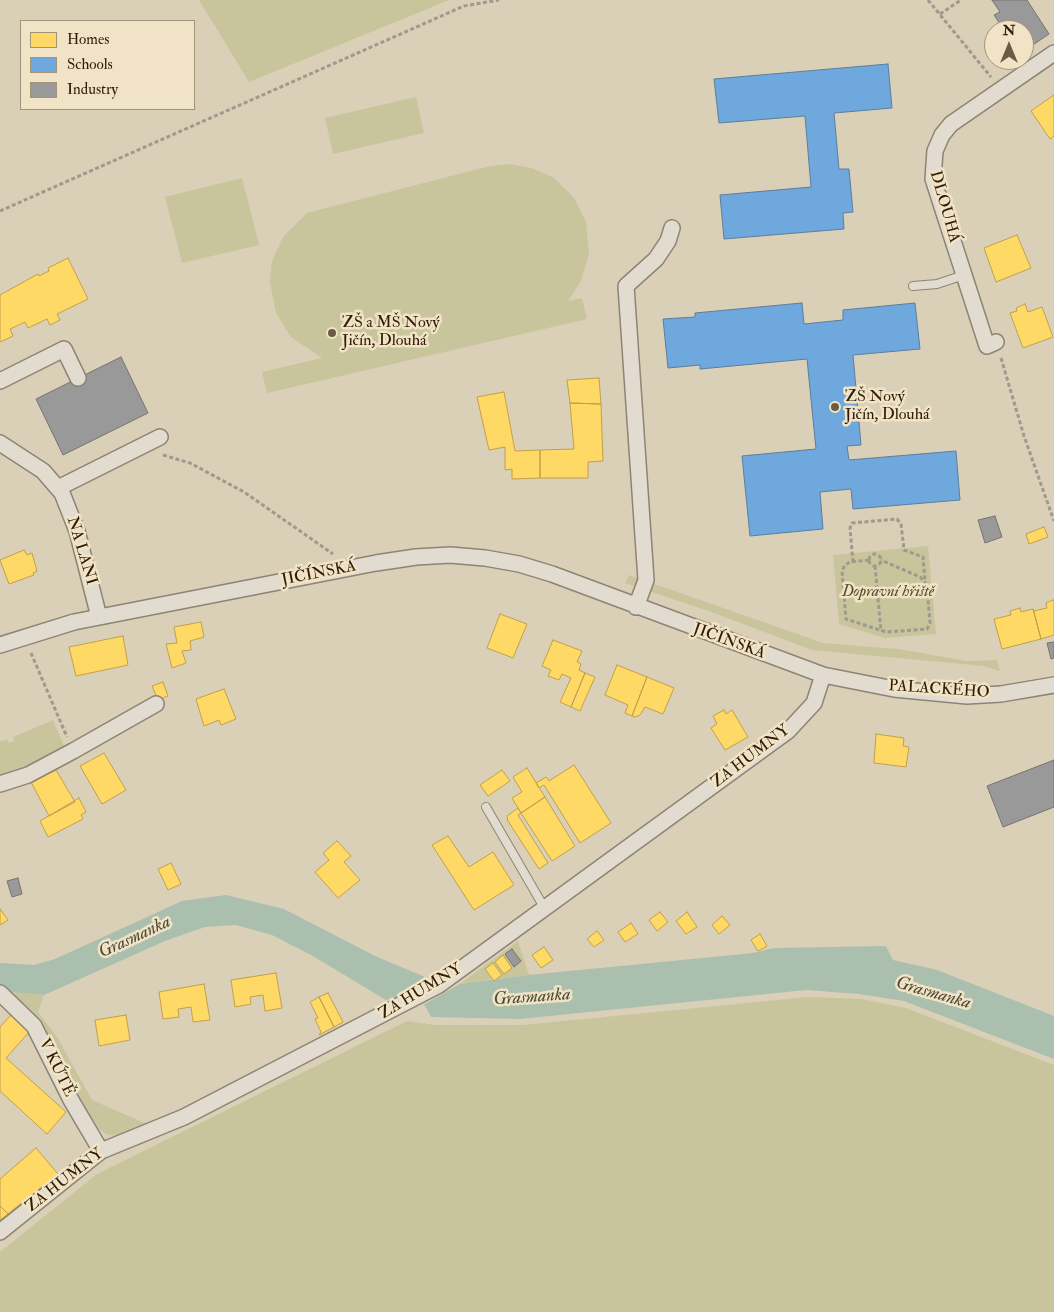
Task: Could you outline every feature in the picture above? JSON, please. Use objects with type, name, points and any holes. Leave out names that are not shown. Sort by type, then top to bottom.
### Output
[{"type":"street","name":"DLOUHÁ","points":[[996,342],[987,346],[933,179],[935,151],[942,135],[951,124],[1054,53]]},
{"type":"street","points":[[636,607],[646,580],[626,286],[656,259],[668,241],[672,228]]},
{"type":"street","points":[[0,381],[64,349],[78,378]]},
{"type":"street","points":[[58,488],[160,437]]},
{"type":"street","name":"NA LANI","points":[[0,443],[28,460],[58,488],[77,531],[99,617]]},
{"type":"street","name":"JIČÍNSKÁ","points":[[0,645],[74,622],[376,563],[433,555],[476,557],[519,564],[552,574],[636,607],[823,675]]},
{"type":"street","name":"PALACKÉHO","points":[[823,675],[894,689],[967,696],[1018,692],[1054,685]]},
{"type":"street","name":"ZA HUMNY","points":[[0,1232],[101,1151],[184,1117],[439,985],[788,731],[814,703],[823,675]]},
{"type":"street","points":[[0,784],[28,775],[156,704]]},
{"type":"street","name":"V KÚTĚ","points":[[0,993],[34,1026],[71,1100],[101,1151]]},
{"type":"lane","points":[[913,286],[937,284],[964,275]]},
{"type":"lane","points":[[486,807],[544,909]]},
{"type":"path","points":[[0,211],[464,6],[499,0]]},
{"type":"path","points":[[928,0],[1001,90]]},
{"type":"path","points":[[940,14],[961,0]]},
{"type":"path","points":[[996,342],[1024,436],[1054,520]]},
{"type":"path","points":[[139,448],[141,452],[172,456],[190,463],[244,492],[333,553],[334,557]]},
{"type":"path","points":[[853,562],[850,528],[852,523],[897,519],[901,524],[904,550],[923,557],[930,623],[927,630],[896,633],[881,631],[846,619],[842,571],[845,565],[869,560],[875,554],[881,560],[920,577],[925,582]]},
{"type":"path","points":[[325,559],[342,555]]},
{"type":"path","points":[[869,560],[875,566],[881,631]]},
{"type":"path","points":[[875,566],[880,564],[881,560]]},
{"type":"path","points":[[844,593],[928,593]]},
{"type":"path","points":[[24,637],[73,751]]},
{"type":"green space","points":[[199,0],[449,0],[249,82]]},
{"type":"green space","points":[[416,97],[424,133],[333,154],[325,118]]},
{"type":"green space","points":[[510,164],[532,168],[554,178],[574,198],[586,222],[589,254],[581,281],[568,301],[582,298],[587,319],[267,393],[262,372],[322,358],[291,337],[276,313],[270,282],[272,261],[283,237],[307,213],[490,166]]},
{"type":"green space","points":[[242,178],[259,245],[182,263],[165,197]]},
{"type":"green space","name":"Dopravní hřiště","points":[[928,546],[936,634],[885,638],[839,624],[833,555]]},
{"type":"green space","points":[[629,575],[823,643],[898,649],[967,661],[997,660],[1000,671],[984,666],[812,650],[717,614],[625,583]]},
{"type":"green space","points":[[53,720],[65,748],[25,767],[0,776],[0,742],[7,739],[9,743],[14,741],[13,737]]},
{"type":"green space","points":[[518,941],[529,975],[496,979],[502,974],[493,963],[485,969],[493,979],[460,984]]},
{"type":"green space","points":[[11,992],[44,995],[38,1012],[57,1037],[92,1100],[147,1124],[122,1136],[108,1135],[100,1130],[77,1098],[46,1033]]},
{"type":"green space","points":[[808,997],[861,999],[906,1008],[1054,1065],[1054,1312],[0,1312],[0,1252],[97,1174],[407,1021],[434,1025],[523,1025]]},
{"type":"water","name":"Grasmanka","points":[[226,895],[284,909],[375,956],[423,976],[427,982],[451,989],[460,984],[529,975],[753,953],[774,948],[886,946],[893,960],[937,970],[1054,1016],[1054,1059],[904,1001],[859,994],[806,990],[520,1019],[431,1017],[424,1004],[400,997],[386,1000],[313,956],[272,935],[236,925],[205,927],[165,941],[44,995],[0,991],[0,963],[34,965],[55,959],[182,901]]},
{"type":"pier","points":[[427,982],[451,989],[425,1004],[400,997]]},
{"type":"building: Homes","points":[[1054,95],[1054,136],[1050,139],[1031,111]]},
{"type":"building: Homes","points":[[1017,235],[1031,268],[996,282],[984,248]]},
{"type":"building: Homes","points":[[68,258],[88,299],[57,314],[60,320],[50,325],[47,319],[28,328],[25,322],[10,329],[13,336],[0,342],[0,295],[38,274],[39,276],[49,271],[48,268]]},
{"type":"building: Homes","points":[[1025,304],[1028,312],[1042,307],[1053,337],[1023,348],[1010,313],[1017,311],[1016,308]]},
{"type":"building: Homes","points":[[599,378],[601,404],[570,403],[567,380]]},
{"type":"building: Homes","points":[[504,392],[515,451],[540,450],[540,478],[512,479],[512,469],[505,470],[505,447],[489,450],[477,397]]},
{"type":"building: Homes","points":[[570,403],[601,404],[603,461],[588,462],[588,478],[540,478],[540,450],[574,449]]},
{"type":"building: Homes","points":[[1044,527],[1048,537],[1029,544],[1026,534]]},
{"type":"building: Homes","points":[[24,550],[27,555],[32,553],[37,571],[33,573],[34,575],[9,584],[0,560]]},
{"type":"building: Homes","points":[[1054,600],[1054,635],[1041,639],[1033,609],[1034,611],[1047,608],[1046,603]]},
{"type":"building: Homes","points":[[1020,608],[1021,612],[1033,609],[1041,639],[1002,649],[994,619],[1011,615],[1010,611]]},
{"type":"building: Homes","points":[[500,614],[527,624],[513,658],[487,648]]},
{"type":"building: Homes","points":[[201,622],[204,637],[190,641],[191,650],[182,651],[186,663],[172,668],[166,644],[177,643],[174,627]]},
{"type":"building: Homes","points":[[123,636],[128,665],[76,676],[69,647]]},
{"type":"building: Homes","points":[[553,640],[582,651],[577,662],[581,664],[579,670],[585,673],[571,707],[560,702],[571,678],[562,674],[559,680],[548,676],[551,670],[542,666]]},
{"type":"building: Homes","points":[[617,665],[647,677],[632,716],[625,713],[628,705],[605,695]]},
{"type":"building: Homes","points":[[585,673],[595,677],[580,711],[571,707]]},
{"type":"building: Homes","points":[[647,677],[674,688],[663,714],[645,707],[640,715],[632,716]]},
{"type":"building: Homes","points":[[163,682],[168,696],[158,700],[152,686]]},
{"type":"building: Homes","points":[[224,689],[236,719],[221,725],[219,720],[204,726],[196,699]]},
{"type":"building: Homes","points":[[724,710],[726,714],[732,710],[748,737],[725,750],[711,728],[717,724],[713,716]]},
{"type":"building: Homes","points":[[876,734],[904,738],[903,746],[909,747],[906,767],[874,763]]},
{"type":"building: Homes","points":[[104,753],[126,790],[102,804],[80,766]]},
{"type":"building: Homes","points":[[574,765],[611,823],[580,843],[544,785],[539,788],[536,783],[546,777],[549,781]]},
{"type":"building: Homes","points":[[527,768],[545,797],[521,813],[512,798],[522,792],[513,777]]},
{"type":"building: Homes","points":[[56,770],[75,802],[49,816],[31,782]]},
{"type":"building: Homes","points":[[502,770],[510,781],[488,796],[480,785]]},
{"type":"building: Homes","points":[[545,797],[575,846],[552,861],[521,813]]},
{"type":"building: Homes","points":[[79,798],[86,812],[81,815],[83,819],[48,837],[40,821]]},
{"type":"building: Homes","points":[[518,808],[521,813],[518,815],[548,863],[539,869],[508,821],[507,816]]},
{"type":"building: Homes","points":[[448,836],[469,867],[493,852],[514,885],[474,910],[432,845]]},
{"type":"building: Homes","points":[[337,841],[351,856],[344,862],[360,880],[338,898],[315,872],[329,860],[323,853]]},
{"type":"building: Homes","points":[[171,863],[181,884],[168,890],[158,869]]},
{"type":"building: Homes","points":[[0,909],[8,920],[0,925]]},
{"type":"building: Homes","points":[[660,912],[668,922],[657,931],[649,920]]},
{"type":"building: Homes","points":[[687,912],[697,927],[686,934],[676,921]]},
{"type":"building: Homes","points":[[722,916],[730,925],[719,934],[712,925]]},
{"type":"building: Homes","points":[[631,923],[638,934],[625,942],[618,932]]},
{"type":"building: Homes","points":[[597,931],[604,940],[594,947],[587,939]]},
{"type":"building: Homes","points":[[760,934],[767,946],[758,951],[751,940]]},
{"type":"building: Homes","points":[[544,947],[553,960],[541,968],[532,955]]},
{"type":"building: Homes","points":[[503,955],[512,968],[504,974],[495,962]]},
{"type":"building: Homes","points":[[493,963],[502,975],[494,981],[485,969]]},
{"type":"building: Homes","points":[[276,973],[282,1008],[265,1011],[263,995],[250,997],[251,1004],[235,1007],[231,980]]},
{"type":"building: Homes","points":[[204,984],[210,1020],[193,1022],[191,1007],[178,1009],[179,1017],[163,1019],[159,992]]},
{"type":"building: Homes","points":[[328,993],[343,1022],[334,1027],[319,997]]},
{"type":"building: Homes","points":[[319,997],[334,1027],[319,1035],[321,1032],[315,1019],[318,1018],[310,1002]]},
{"type":"building: Homes","points":[[12,1014],[30,1031],[6,1058],[66,1112],[47,1134],[0,1091],[0,1027]]},
{"type":"building: Homes","points":[[126,1015],[130,1040],[99,1046],[95,1020]]},
{"type":"building: Homes","points":[[36,1148],[58,1174],[8,1214],[0,1206],[0,1179]]},
{"type":"building: Homes","points":[[0,1206],[8,1214],[0,1220]]},
{"type":"building: Schools","points":[[888,64],[892,108],[834,113],[839,169],[849,169],[853,212],[843,213],[844,229],[724,239],[720,195],[811,187],[805,116],[719,123],[714,79]]},
{"type":"building: Schools","name":"ZŠ Nový Jičín, Dlouhá","points":[[802,303],[804,324],[843,320],[843,310],[915,303],[920,349],[853,355],[861,445],[847,446],[849,460],[956,451],[960,500],[853,509],[851,489],[820,492],[823,529],[750,536],[742,456],[816,449],[807,359],[700,369],[700,365],[668,368],[663,319],[695,317],[695,313]]},
{"type":"building: Industry","points":[[992,0],[1027,0],[1049,34],[1034,44],[1034,20],[997,20],[994,15],[1000,12]]},
{"type":"building: Industry","points":[[121,357],[148,413],[63,455],[36,399]]},
{"type":"building: Industry","points":[[995,516],[1002,537],[985,543],[978,520]]},
{"type":"building: Industry","points":[[1054,642],[1054,658],[1051,659],[1047,643]]},
{"type":"building: Industry","points":[[1054,760],[1054,807],[1003,827],[987,786]]},
{"type":"building: Industry","points":[[18,878],[22,894],[12,897],[7,881]]},
{"type":"building: Industry","points":[[512,949],[521,961],[514,967],[505,954]]},
{"type":"place","name":"ZŠ a MŠ Nový Jičín, Dlouhá","points":[[332,333]]},
{"type":"place","name":"ZŠ Nový Jičín, Dlouhá","points":[[835,407]]}]
